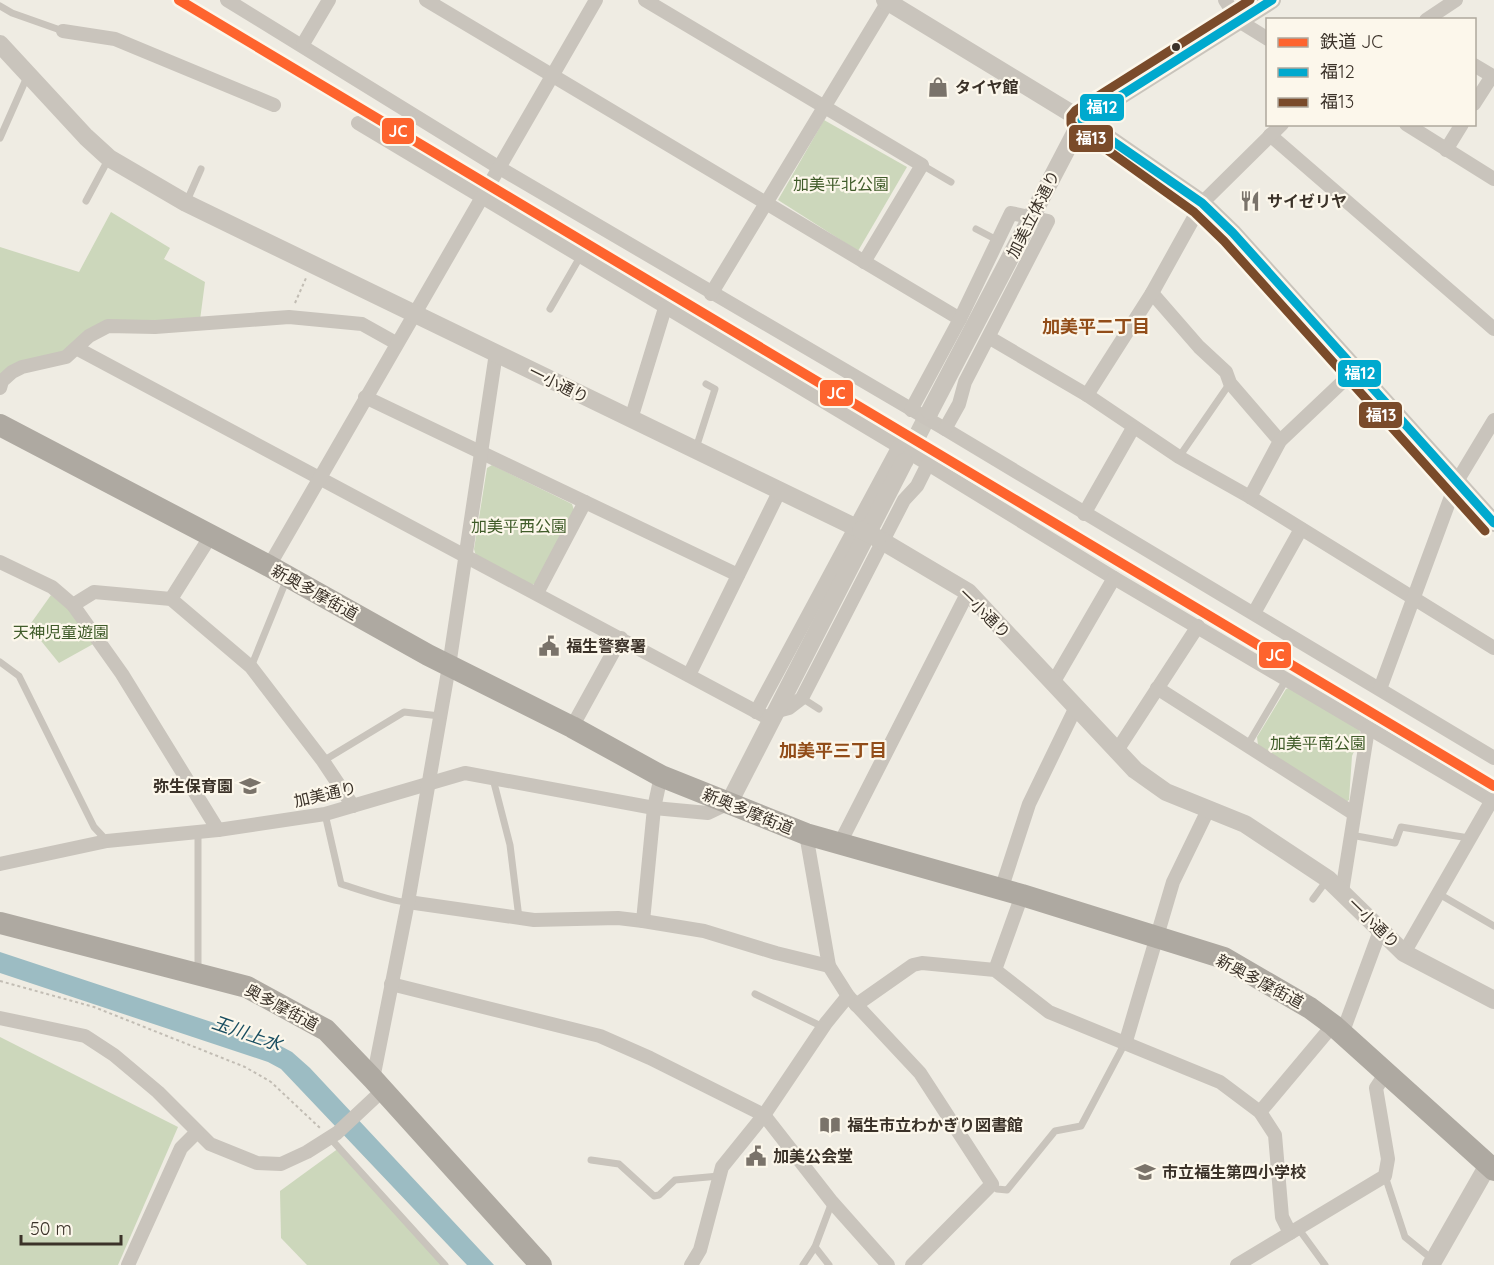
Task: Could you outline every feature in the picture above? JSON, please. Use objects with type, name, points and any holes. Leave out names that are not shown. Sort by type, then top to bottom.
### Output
[{"type":"main road","name":"新奥多摩街道","points":[[0,425],[278,572],[449,666],[572,727],[661,776],[806,834],[1011,892],[1224,958],[1310,1008],[1492,1163]]},
{"type":"main road","name":"奥多摩街道","points":[[0,923],[247,987],[317,1024],[326,1030],[541,1265]]},
{"type":"street","points":[[227,0],[303,44],[498,167],[711,294],[945,429],[1494,758]]},
{"type":"street","points":[[303,44],[329,0]]},
{"type":"street","points":[[426,0],[960,319]]},
{"type":"street","points":[[278,572],[320,478],[365,397],[596,0]]},
{"type":"street","points":[[645,0],[922,165],[864,262]]},
{"type":"street","points":[[1225,0],[1239,21],[1266,38]]},
{"type":"street","points":[[1082,120],[1272,0]]},
{"type":"street","points":[[1429,18],[1456,0]]},
{"type":"street","points":[[711,294],[887,1],[1082,120],[1202,203],[1233,233],[1494,523]]},
{"type":"street","points":[[63,31],[115,39],[274,105]]},
{"type":"street","name":"一小通り","points":[[0,44],[110,158],[186,203],[869,534],[968,592],[1075,709],[1135,770],[1166,792],[1245,824],[1328,879],[1404,953],[1494,1000]]},
{"type":"street","points":[[1476,66],[1493,76],[1476,102]]},
{"type":"street","name":"加美立体通り","points":[[930,411],[1082,120]]},
{"type":"street","points":[[358,123],[665,308],[901,454],[928,464],[1114,578],[1493,801],[1469,838],[1404,953]]},
{"type":"street","points":[[1087,395],[1152,293],[1202,203],[1280,126]]},
{"type":"street","points":[[1409,126],[1494,179]]},
{"type":"street","points":[[1446,150],[1461,126]]},
{"type":"street","points":[[1270,135],[1494,329]]},
{"type":"street","points":[[911,410],[960,319],[1011,213],[1048,221],[990,338],[965,382],[959,404],[945,429]]},
{"type":"street","points":[[1152,293],[1199,347],[1226,372],[1230,383],[1280,441]]},
{"type":"street","points":[[631,419],[665,308]]},
{"type":"street","points":[[0,388],[2,381],[22,368],[66,357],[78,349],[89,336],[108,326],[155,327],[289,317],[362,324],[396,343]]},
{"type":"street","points":[[990,338],[1087,395],[1179,457],[1250,497],[1412,600],[1494,648]]},
{"type":"street","points":[[78,349],[689,675],[770,711],[789,708],[802,698],[901,454]]},
{"type":"street","points":[[0,1018],[85,1036],[114,1055],[158,1092],[210,1144],[257,1163],[281,1164],[333,1135],[377,1088],[391,984],[408,902],[449,666],[496,353]]},
{"type":"street","points":[[1250,497],[1280,441],[1355,370]]},
{"type":"street","points":[[365,397],[738,575]]},
{"type":"street","points":[[1380,690],[1456,483],[1493,426]]},
{"type":"street","points":[[1084,514],[1133,428]]},
{"type":"street","points":[[729,803],[770,711],[901,454]]},
{"type":"street","points":[[770,711],[869,534],[917,486],[928,464]]},
{"type":"street","points":[[689,675],[780,490]]},
{"type":"street","points":[[537,593],[585,502]]},
{"type":"street","points":[[1254,613],[1301,529]]},
{"type":"street","points":[[171,599],[210,537]]},
{"type":"street","points":[[0,562],[52,587],[73,605],[122,674],[218,830]]},
{"type":"street","points":[[1053,683],[1114,578]]},
{"type":"street","points":[[73,605],[94,592],[171,599],[251,667],[323,761],[353,806]]},
{"type":"street","points":[[840,843],[968,592]]},
{"type":"street","points":[[1116,752],[1197,626]]},
{"type":"street","points":[[572,727],[621,638]]},
{"type":"street","points":[[1157,688],[1353,813]]},
{"type":"street","points":[[996,970],[1029,804],[1075,709]]},
{"type":"street","points":[[1342,892],[1368,729]]},
{"type":"street","name":"加美通り","points":[[0,864],[107,841],[218,830],[325,814],[465,773],[654,808],[708,813],[729,803]]},
{"type":"street","points":[[642,921],[654,808],[661,776]]},
{"type":"street","points":[[1125,1041],[1158,938],[1173,882],[1208,810]]},
{"type":"street","points":[[806,834],[829,966],[852,1000],[920,1073],[992,1184],[912,1265]]},
{"type":"street","points":[[408,902],[519,918],[618,918],[704,930],[776,953],[829,966]]},
{"type":"street","points":[[1260,1112],[1337,1030],[1380,931]]},
{"type":"street","points":[[691,1265],[700,1250],[722,1167],[764,1115],[823,1027],[852,1000],[913,965],[922,963],[996,970],[1050,1012],[1220,1082],[1260,1112],[1275,1135],[1282,1217],[1294,1231]]},
{"type":"street","points":[[391,984],[600,1036],[651,1058],[764,1115],[832,1202],[888,1265]]},
{"type":"street","points":[[1237,1265],[1385,1176],[1388,1159],[1376,1088],[1386,1073]]},
{"type":"street","points":[[128,1265],[181,1148],[197,1132]]},
{"type":"street","points":[[1432,1263],[1492,1163]]},
{"type":"lane","points":[[0,6],[12,13],[63,31]]},
{"type":"lane","points":[[0,138],[28,75]]},
{"type":"lane","points":[[86,201],[110,158]]},
{"type":"lane","points":[[922,165],[951,182]]},
{"type":"lane","points":[[186,203],[201,169]]},
{"type":"lane","points":[[976,229],[998,240]]},
{"type":"lane","points":[[550,309],[580,257]]},
{"type":"lane","points":[[1179,457],[1230,383]]},
{"type":"lane","points":[[696,449],[715,389],[706,384]]},
{"type":"lane","points":[[251,667],[278,572]]},
{"type":"lane","points":[[0,662],[19,676],[94,827],[107,841]]},
{"type":"lane","points":[[1247,746],[1286,680]]},
{"type":"lane","points":[[802,698],[819,709]]},
{"type":"lane","points":[[323,761],[404,712],[440,716]]},
{"type":"lane","points":[[493,779],[510,845],[519,918]]},
{"type":"lane","points":[[325,814],[341,884],[385,896],[401,903],[408,902]]},
{"type":"lane","points":[[1352,836],[1395,843],[1401,826],[1469,838]]},
{"type":"lane","points":[[198,831],[198,975]]},
{"type":"lane","points":[[1312,899],[1328,879]]},
{"type":"lane","points":[[1439,894],[1494,926]]},
{"type":"lane","points":[[755,994],[823,1027]]},
{"type":"lane","points":[[992,1184],[997,1189],[1007,1190],[1054,1131],[1081,1126],[1125,1041]]},
{"type":"lane","points":[[333,1135],[445,1265]]},
{"type":"lane","points":[[591,1160],[619,1164],[654,1196],[659,1195],[675,1180],[719,1176]]},
{"type":"lane","points":[[1385,1176],[1405,1238],[1432,1263]]},
{"type":"lane","points":[[803,1265],[815,1247],[832,1202]]},
{"type":"lane","points":[[1294,1231],[1325,1265]]},
{"type":"lane","points":[[815,1247],[829,1265]]},
{"type":"path","points":[[289,317],[312,264]]},
{"type":"path","points":[[0,981],[94,1007],[245,1067],[271,1082],[333,1135]]},
{"type":"green space","name":"加美平北公園","points":[[824,120],[907,167],[858,251],[778,200]]},
{"type":"green space","points":[[111,212],[170,248],[164,259],[205,282],[200,320],[134,323],[104,321],[73,347],[0,380],[0,247],[79,272]]},
{"type":"green space","name":"加美平西公園","points":[[492,465],[572,504],[574,510],[536,583],[529,586],[476,556],[474,549],[487,468]]},
{"type":"green space","name":"天神児童遊園","points":[[51,595],[70,610],[95,643],[59,663],[29,626]]},
{"type":"green space","name":"加美平南公園","points":[[1291,687],[1358,727],[1361,735],[1352,756],[1349,800],[1346,802],[1258,745],[1257,737],[1286,689]]},
{"type":"green space","points":[[0,1037],[178,1127],[118,1265],[0,1265]]},
{"type":"green space","points":[[339,1148],[445,1265],[307,1265],[281,1238],[280,1191]]},
{"type":"water","points":[[0,952],[275,1043],[292,1052],[310,1068],[494,1265],[467,1265],[281,1069],[268,1062],[0,973]]},
{"type":"tunnel","points":[[904,462],[930,411]]},
{"type":"rail line","name":"JC","points":[[179,0],[1494,786]]},
{"type":"transit line","name":"福13","points":[[1250,0],[1076,110],[1071,116],[1071,124],[1194,212],[1224,241],[1485,531]]},
{"type":"transit line","name":"福12","points":[[1272,0],[1082,120],[1202,203],[1233,233],[1494,523]]},
{"type":"place","name":"タイヤ館","points":[[938,87]]},
{"type":"place","name":"サイゼリヤ","points":[[1250,201]]},
{"type":"place","name":"福生警察署","points":[[549,646]]},
{"type":"place","name":"弥生保育園","points":[[250,786]]},
{"type":"place","name":"福生市立わかぎり図書館","points":[[830,1125]]},
{"type":"place","name":"加美公会堂","points":[[756,1156]]},
{"type":"place","name":"市立福生第四小学校","points":[[1145,1172]]},
{"type":"district","name":"加美平二丁目","points":[[1096,326]]},
{"type":"district","name":"加美平三丁目","points":[[833,750]]},
{"type":"water label","name":"玉川上水","points":[[247,1033]]}]
